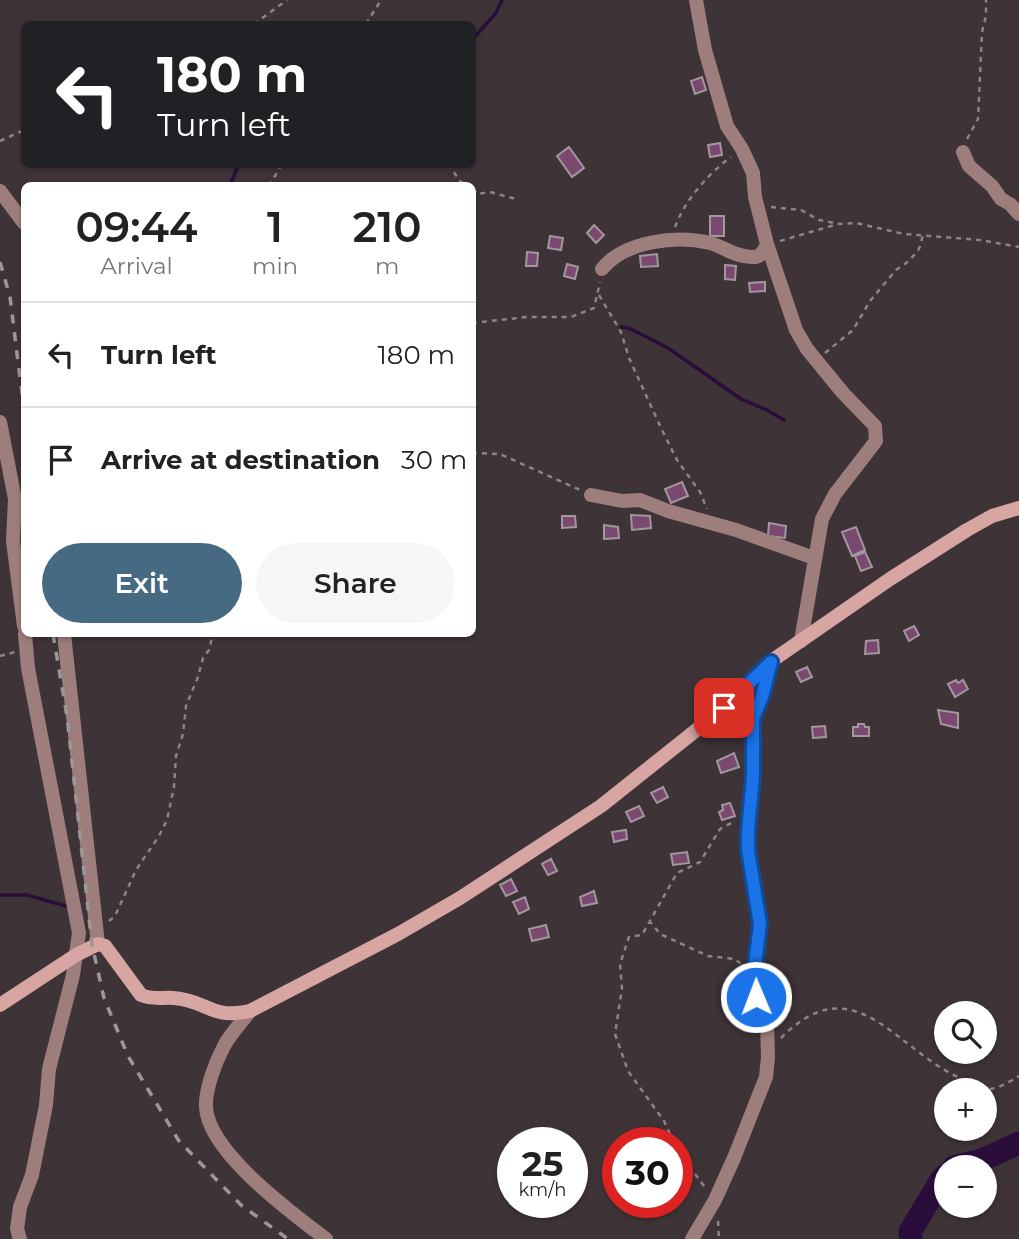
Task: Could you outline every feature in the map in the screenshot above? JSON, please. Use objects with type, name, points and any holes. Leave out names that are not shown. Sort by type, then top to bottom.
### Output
[{"type":"street","points":[[696,0],[705,50],[727,126],[742,149],[752,173],[767,244],[796,330],[821,366],[875,426],[876,441],[835,494],[822,519],[801,641]]},
{"type":"street","points":[[963,152],[969,166],[992,186],[1001,200],[1010,204],[1019,214]]},
{"type":"street","points":[[0,191],[21,219]]},
{"type":"street","points":[[602,269],[610,259],[623,251],[671,240],[704,242],[733,254],[754,258],[763,253],[767,244]]},
{"type":"street","points":[[0,422],[15,499],[13,541],[21,603]]},
{"type":"street","points":[[591,495],[622,501],[640,500],[814,558]]},
{"type":"street","points":[[64,637],[98,937],[141,995],[148,998],[187,1000],[227,1015],[250,1012],[460,898],[601,806],[724,708],[771,662],[890,579],[967,530],[992,516],[1019,508]]},
{"type":"street","points":[[20,1239],[17,1229],[20,1207],[32,1175],[46,1105],[49,1069],[79,933],[28,668],[26,637]]},
{"type":"street","points":[[692,1239],[715,1200],[754,1113],[766,1077],[767,1023],[756,997],[754,973],[760,924],[748,850],[753,718],[762,697],[771,662]]},
{"type":"street","points":[[0,1005],[76,955],[98,937]]},
{"type":"street","points":[[250,1012],[224,1046],[207,1094],[208,1118],[223,1145],[241,1167],[269,1195],[326,1239]]},
{"type":"path","points":[[258,21],[287,0]]},
{"type":"path","points":[[368,21],[381,0]]},
{"type":"path","points":[[963,152],[969,132],[978,118],[986,0]]},
{"type":"path","points":[[0,141],[21,131]]},
{"type":"path","points":[[671,240],[680,215],[696,192],[715,169],[742,149]]},
{"type":"path","points":[[451,168],[462,182]]},
{"type":"path","points":[[476,192],[490,192],[516,199]]},
{"type":"path","points":[[757,203],[779,209],[801,210],[820,220],[838,224]]},
{"type":"path","points":[[767,244],[800,237],[838,224],[856,223],[904,233],[980,240],[1019,247]]},
{"type":"path","points":[[821,366],[825,352],[853,330],[870,302],[896,270],[909,261],[919,249],[923,235]]},
{"type":"path","points":[[476,323],[527,317],[571,317],[594,308],[599,295],[602,269]]},
{"type":"path","points":[[599,295],[621,332],[628,358],[662,430],[677,460],[700,492],[713,523]]},
{"type":"path","points":[[476,453],[500,454],[591,495]]},
{"type":"path","points":[[98,937],[115,916],[136,870],[167,820],[186,706],[212,637]]},
{"type":"path","points":[[667,1127],[628,1071],[615,1034],[622,988],[620,964],[629,937],[642,935],[677,873],[700,862],[720,829],[750,813]]},
{"type":"path","points":[[649,920],[660,934],[708,956],[735,959],[754,973]]},
{"type":"path","points":[[768,1057],[790,1029],[818,1012],[844,1008],[867,1015],[948,1073],[981,1088],[997,1088],[1019,1076]]},
{"type":"building","points":[[702,77],[706,90],[695,94],[691,81]]},
{"type":"building","points":[[720,143],[722,155],[710,157],[708,145]]},
{"type":"building","points":[[569,147],[584,168],[572,177],[557,156]]},
{"type":"building","points":[[710,216],[724,216],[724,236],[710,236]]},
{"type":"building","points":[[594,225],[604,235],[596,243],[587,233]]},
{"type":"building","points":[[550,236],[563,238],[561,250],[548,248]]},
{"type":"building","points":[[527,252],[538,253],[537,266],[526,266]]},
{"type":"building","points":[[657,254],[658,266],[641,267],[640,256]]},
{"type":"building","points":[[567,264],[578,267],[575,279],[564,276]]},
{"type":"building","points":[[725,265],[736,266],[735,280],[725,279]]},
{"type":"building","points":[[765,282],[765,291],[750,292],[749,283]]},
{"type":"building","points":[[682,482],[688,496],[671,503],[665,489]]},
{"type":"building","points":[[631,515],[650,516],[651,528],[632,530]]},
{"type":"building","points":[[562,516],[575,516],[576,527],[562,528]]},
{"type":"building","points":[[769,523],[786,526],[785,538],[768,536]]},
{"type":"building","points":[[604,525],[618,527],[619,538],[604,539]]},
{"type":"building","points":[[856,527],[865,550],[852,556],[842,532]]},
{"type":"building","points":[[865,552],[872,567],[861,571],[855,556]]},
{"type":"building","points":[[914,626],[919,635],[909,641],[904,631]]},
{"type":"building","points":[[878,640],[879,653],[865,654],[866,641]]},
{"type":"building","points":[[807,667],[812,677],[801,682],[796,672]]},
{"type":"building","points":[[956,680],[958,683],[963,680],[968,689],[955,697],[948,684]]},
{"type":"building","points":[[938,710],[958,713],[958,728],[941,724]]},
{"type":"building","points":[[858,724],[869,727],[869,736],[853,736],[853,727],[858,727]]},
{"type":"building","points":[[825,726],[826,737],[813,738],[812,727]]},
{"type":"building","points":[[734,753],[739,767],[721,773],[717,761]]},
{"type":"building","points":[[663,787],[668,797],[657,803],[651,793]]},
{"type":"building","points":[[730,803],[735,816],[722,820],[719,812],[723,810],[722,805]]},
{"type":"building","points":[[639,806],[644,816],[631,822],[626,812]]},
{"type":"building","points":[[626,830],[627,839],[614,842],[612,832]]},
{"type":"building","points":[[687,852],[689,863],[673,865],[671,854]]},
{"type":"building","points":[[551,859],[557,871],[548,875],[542,864]]},
{"type":"building","points":[[511,879],[517,891],[506,896],[500,885]]},
{"type":"building","points":[[594,891],[597,903],[582,906],[580,897]]},
{"type":"building","points":[[525,897],[529,909],[519,914],[513,902]]},
{"type":"building","points":[[546,925],[549,937],[532,941],[529,929]]},
{"type":"waterway","points":[[476,36],[496,13],[502,0]]},
{"type":"waterway","points":[[232,182],[237,168]]},
{"type":"waterway","points":[[621,327],[629,328],[668,348],[741,399],[784,420]]},
{"type":"waterway","points":[[0,895],[27,895],[66,906]]},
{"type":"waterway","points":[[993,1155],[1019,1143]]},
{"type":"waterway","points":[[911,1239],[910,1232],[934,1192]]},
{"type":"railway","points":[[0,262],[10,297],[21,386]]},
{"type":"railway","points":[[54,637],[67,716],[92,945],[104,998],[128,1056],[179,1141],[241,1205],[288,1239]]},
{"type":"route","points":[[724,708],[771,662],[762,697],[753,718],[753,776],[748,850],[760,924],[754,973],[756,997]]}]
